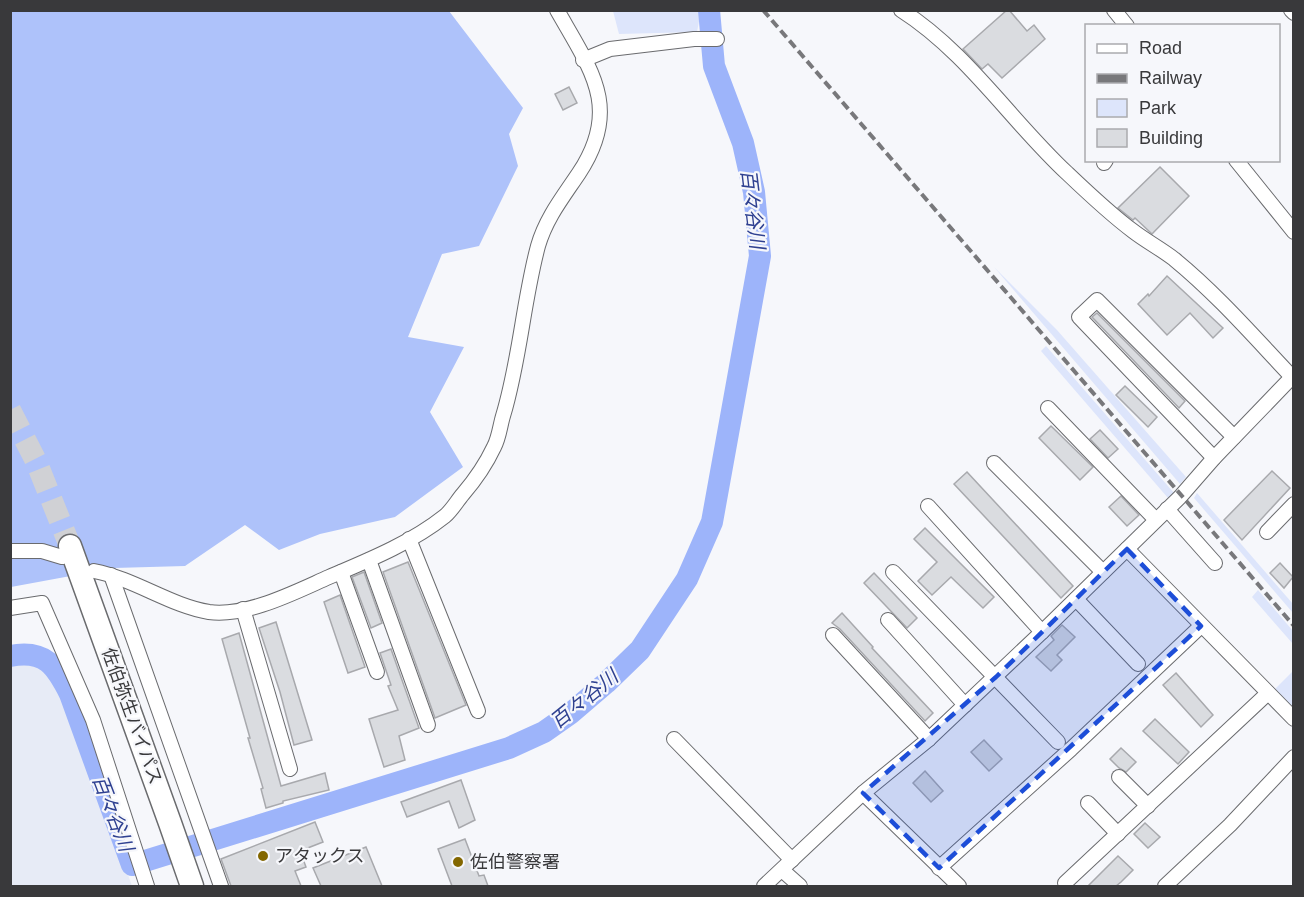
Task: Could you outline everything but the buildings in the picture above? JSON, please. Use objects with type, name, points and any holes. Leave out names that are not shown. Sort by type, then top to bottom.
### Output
[{"type":"highway","name":"佐伯弥生バイパス","points":[[66,551],[170,823],[188,877]]},
{"type":"street","points":[[94,571],[111,575],[187,606],[210,612],[235,612],[288,595],[369,560],[409,539],[447,514],[474,482],[495,446],[510,393],[529,278],[541,235],[549,216],[584,165],[598,137],[601,118],[594,79],[556,10]]},
{"type":"street","points":[[764,886],[863,793],[929,739],[996,677],[1167,509],[1293,377],[1246,326],[1174,260],[1131,229],[1066,172],[956,55],[919,22],[901,10]]},
{"type":"street","points":[[1114,10],[1124,24]]},
{"type":"street","points":[[583,60],[610,49],[694,39],[717,39]]},
{"type":"street","points":[[1238,162],[1293,232]]},
{"type":"street","points":[[1214,458],[1079,317],[1097,300],[1234,437]]},
{"type":"street","points":[[1048,408],[1156,520]]},
{"type":"street","points":[[993,464],[1103,572]]},
{"type":"street","points":[[1267,532],[1293,504]]},
{"type":"street","points":[[927,506],[1042,632]]},
{"type":"street","points":[[1167,509],[1215,563]]},
{"type":"street","points":[[409,539],[478,711]]},
{"type":"street","points":[[1127,549],[1293,719]]},
{"type":"street","points":[[10,551],[66,551]]},
{"type":"street","points":[[369,560],[428,725]]},
{"type":"street","points":[[341,572],[376,672]]},
{"type":"street","points":[[893,572],[1058,742]]},
{"type":"street","points":[[111,575],[221,886]]},
{"type":"street","points":[[1076,599],[1138,664]]},
{"type":"street","points":[[10,608],[42,603],[93,720],[147,886]]},
{"type":"street","points":[[243,609],[290,769]]},
{"type":"street","points":[[888,620],[965,705]]},
{"type":"street","points":[[939,868],[1071,750],[1202,626]]},
{"type":"street","points":[[833,635],[929,739]]},
{"type":"street","points":[[1064,886],[1268,693]]},
{"type":"street","points":[[674,739],[787,865],[800,886]]},
{"type":"street","points":[[1165,886],[1230,825],[1293,757]]},
{"type":"street","points":[[1119,777],[1148,806]]},
{"type":"street","points":[[863,793],[959,886]]},
{"type":"street","points":[[1088,803],[1118,834]]},
{"type":"highlighted area","points":[[1127,549],[1201,626],[939,868],[863,793],[996,677]]},
{"type":"shaded area","points":[[11,11],[449,11],[523,108],[509,134],[518,166],[479,246],[442,254],[408,337],[464,347],[430,412],[463,467],[395,517],[320,534],[279,550],[245,525],[185,566],[114,568],[11,587]]},
{"type":"shaded area","points":[[21,659],[40,664],[59,682],[132,886],[11,886],[10,661]]},
{"type":"green space","points":[[613,10],[701,11],[697,32],[619,34]]},
{"type":"green space","points":[[994,267],[1057,330],[1186,477],[1180,484]]},
{"type":"green space","points":[[1046,346],[1174,493],[1168,498],[1041,351]]},
{"type":"green space","points":[[1197,493],[1293,604],[1293,613],[1194,498]]},
{"type":"green space","points":[[1258,590],[1293,631],[1293,644],[1252,597]]},
{"type":"green space","points":[[1293,671],[1293,714],[1272,692]]},
{"type":"waterway","name":"百々谷川","points":[[10,656],[22,654],[41,658],[60,675],[70,694],[132,865],[509,748],[544,732],[571,713],[606,683],[640,650],[687,579],[712,522],[760,256],[754,192],[743,143],[714,66],[709,10]]},
{"type":"tunnel","points":[[10,410],[36,461],[70,546]]},
{"type":"railway","points":[[763,10],[1294,626]]},
{"type":"place","name":"アタックス","points":[[263,856]]},
{"type":"place","name":"佐伯警察署","points":[[458,862]]}]
